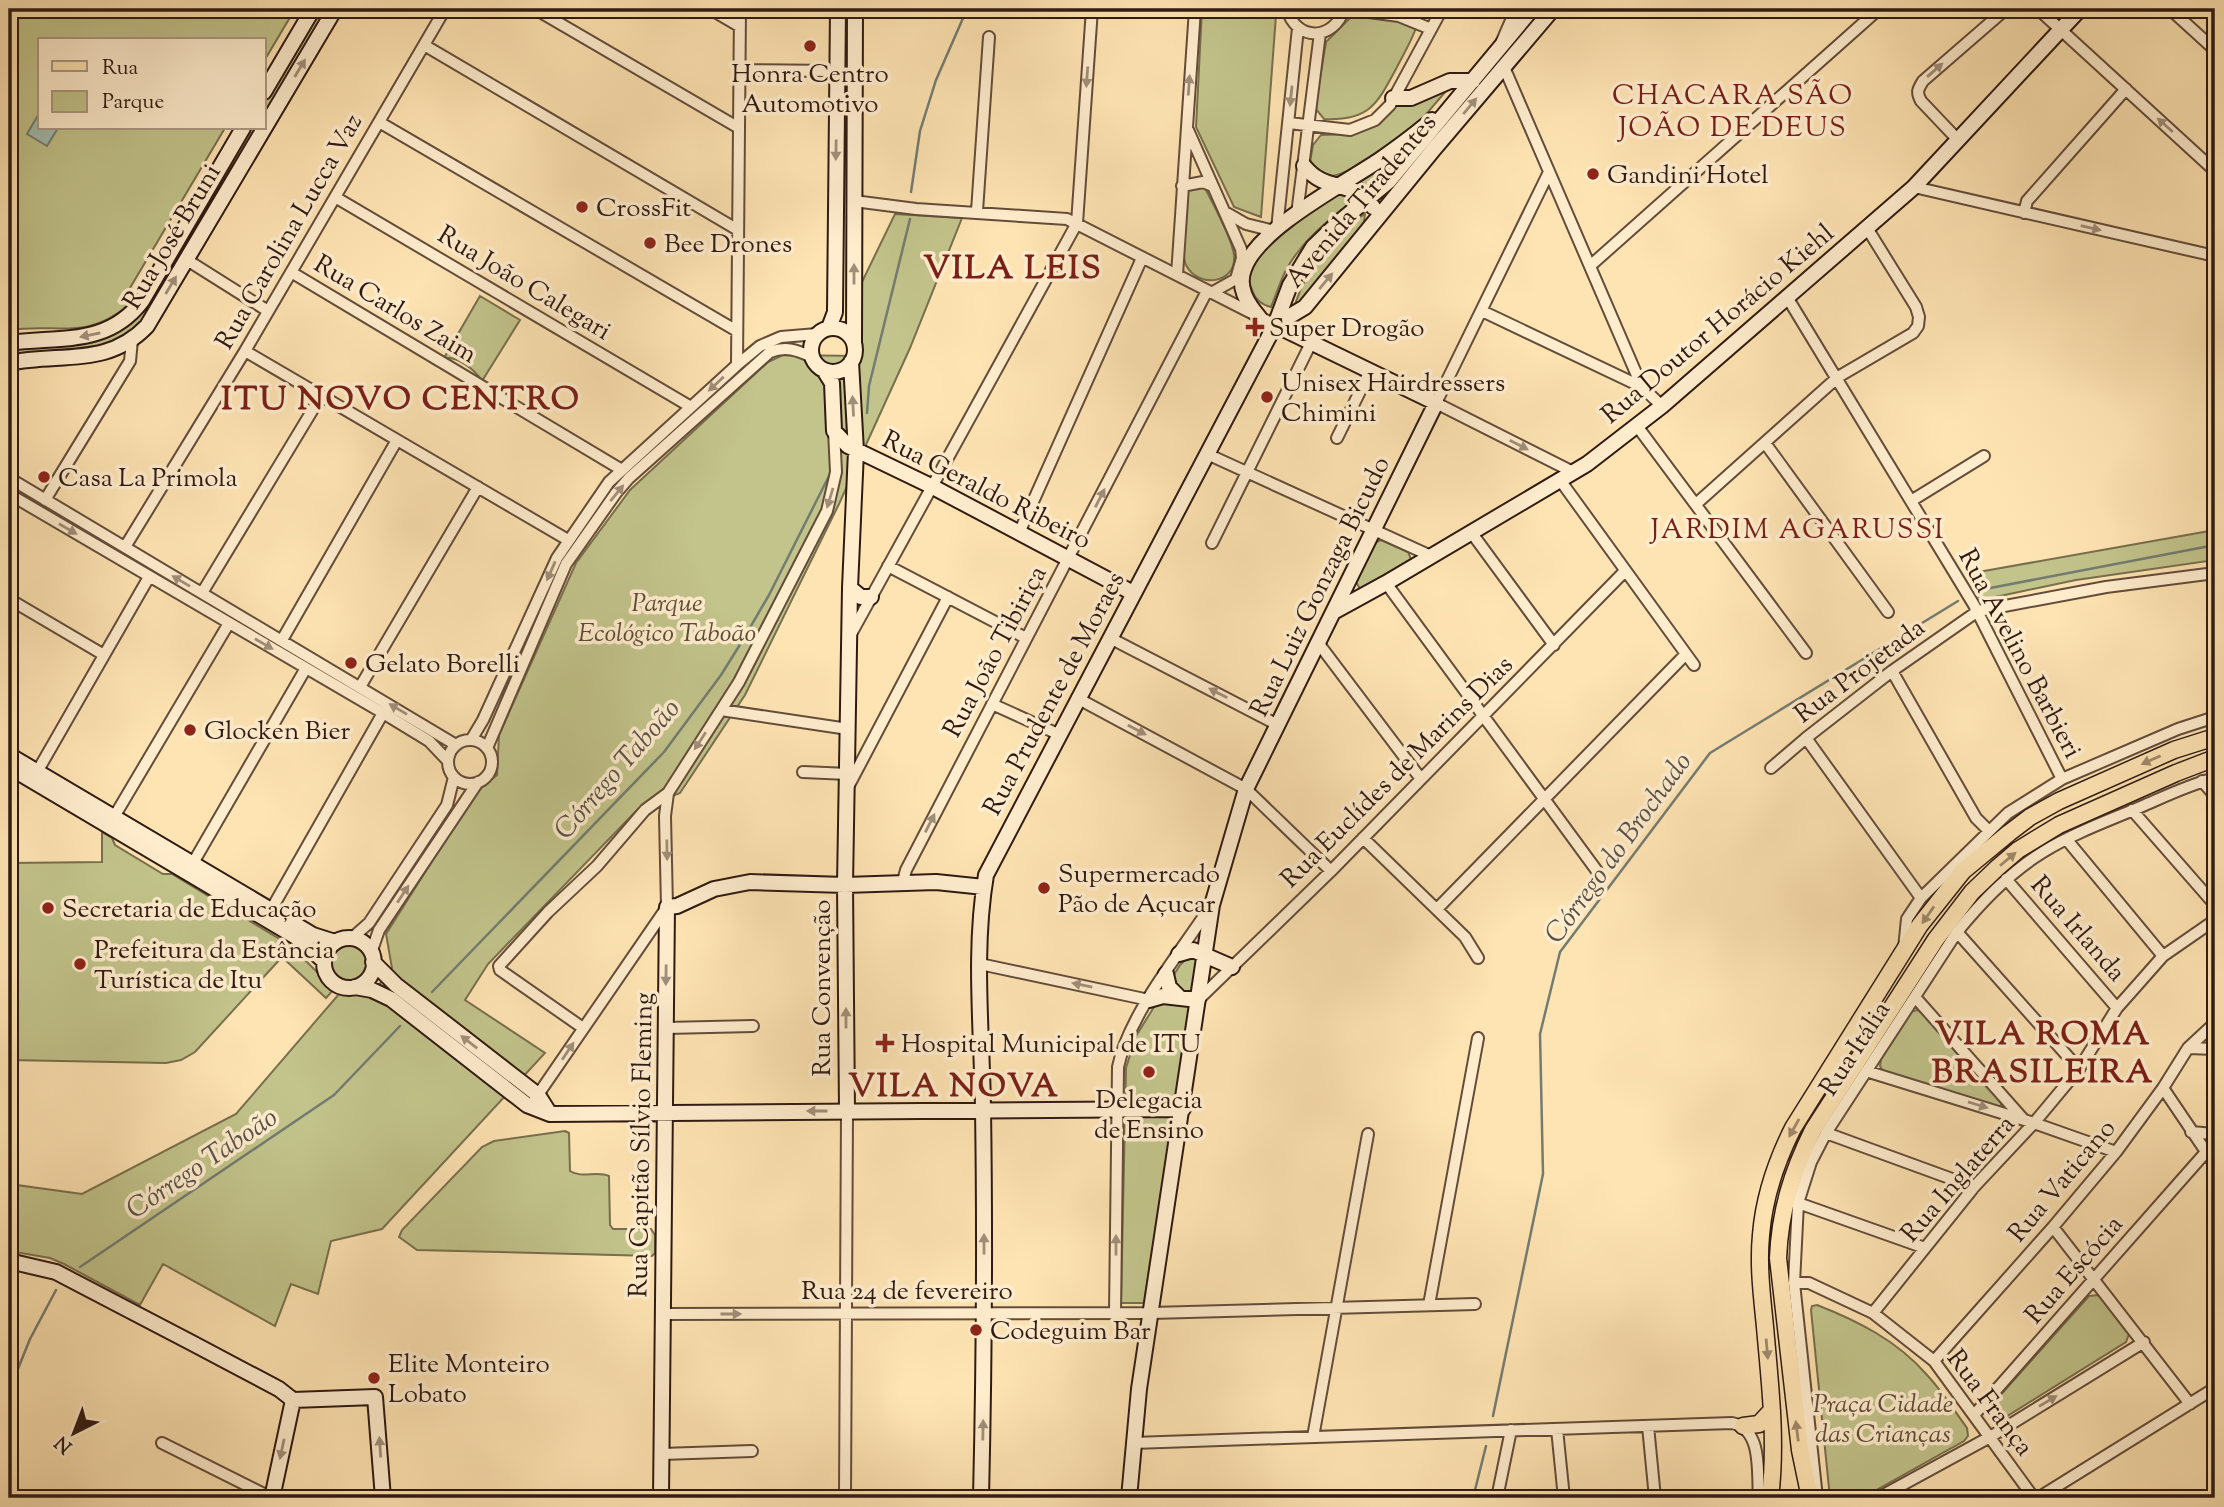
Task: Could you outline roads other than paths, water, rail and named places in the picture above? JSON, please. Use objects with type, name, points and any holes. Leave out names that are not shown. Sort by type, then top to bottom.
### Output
[{"type":"main road","points":[[1770,1498],[1774,1457],[1760,1236],[1770,1183],[1793,1128],[1904,951],[1934,906],[1964,871],[1990,847],[2030,817],[2174,750],[2215,737]]},
{"type":"main road","points":[[1810,1498],[1800,1450],[1778,1258],[1784,1198],[1813,1130],[1936,939],[1972,892],[1997,868],[2018,850],[2059,825],[2215,758]]},
{"type":"main road","points":[[1743,1426],[1759,1424],[1772,1410]]},
{"type":"street","points":[[266,89],[313,9]]},
{"type":"street","name":"Rua José Bruni","points":[[266,126],[335,9]]},
{"type":"street","name":"Rua Carolina Lucca Vaz","points":[[125,547],[268,311],[445,9]]},
{"type":"street","points":[[535,9],[738,128]]},
{"type":"street","points":[[710,9],[740,26]]},
{"type":"street","points":[[737,365],[740,9]]},
{"type":"street","points":[[812,357],[811,344],[835,312],[838,9]]},
{"type":"street","points":[[855,9],[855,349],[851,362],[860,452]]},
{"type":"street","points":[[849,637],[1077,223],[1092,9]]},
{"type":"street","points":[[1177,275],[1195,9]]},
{"type":"street","points":[[1287,9],[1291,20],[1298,28],[1308,33],[1320,33],[1336,25],[1345,9],[1399,16],[1431,29]]},
{"type":"street","points":[[1289,123],[1342,130],[1359,128],[1380,116],[1393,98],[1442,9]]},
{"type":"street","points":[[1500,47],[1516,9]]},
{"type":"street","name":"Avenida Tiradentes","points":[[1275,325],[1303,260],[1324,235],[1389,181],[1532,9]]},
{"type":"street","name":"Avenida Tiradentes","points":[[1275,325],[1305,307],[1553,9]]},
{"type":"street","points":[[1590,266],[1879,9]]},
{"type":"street","points":[[1958,140],[1921,101],[1917,89],[2006,9]]},
{"type":"street","points":[[2038,9],[2215,171]]},
{"type":"street","name":"Rua Doutor Horácio Kiehl","points":[[1335,611],[1573,472],[1662,406],[1914,187],[2080,9]]},
{"type":"street","points":[[2170,9],[2215,50]]},
{"type":"street","points":[[1276,230],[1298,28]]},
{"type":"street","points":[[1297,214],[1320,33]]},
{"type":"street","points":[[977,211],[989,37]]},
{"type":"street","points":[[424,45],[738,230]]},
{"type":"street","points":[[1504,67],[1642,387]]},
{"type":"street","points":[[739,70],[837,71]]},
{"type":"street","points":[[1393,98],[1411,98],[1450,81],[1473,81]]},
{"type":"street","points":[[2024,213],[2027,201],[2126,89]]},
{"type":"street","points":[[1259,317],[1248,304],[1244,294],[1244,269],[1254,254],[1276,230],[1297,214],[1380,159],[1455,102]]},
{"type":"street","points":[[379,122],[737,331]]},
{"type":"street","points":[[1186,127],[1241,249],[1242,258],[1236,279],[1209,292]]},
{"type":"street","name":"Rua José Bruni","points":[[9,344],[89,336],[107,330],[129,316],[142,300],[242,130]]},
{"type":"street","name":"Rua José Bruni","points":[[9,363],[100,354],[120,348],[132,340],[147,326],[264,130]]},
{"type":"street","points":[[1304,166],[1318,181],[1360,192],[1374,207],[1375,222]]},
{"type":"street","name":"Rua Luiz Gonzaga Bicudo","points":[[1129,1498],[1132,1443],[1212,905],[1246,789],[1549,172]]},
{"type":"street","points":[[1182,186],[1203,182],[1213,186]]},
{"type":"street","points":[[1914,187],[2215,256]]},
{"type":"street","name":"Rua João Calegari","points":[[335,197],[691,407]]},
{"type":"street","points":[[854,201],[916,209],[1067,219],[1573,472]]},
{"type":"street","points":[[1224,211],[1246,224],[1276,230]]},
{"type":"street","points":[[1696,503],[1838,377],[1907,338],[1918,326],[1916,307],[1867,228]]},
{"type":"street","points":[[1019,533],[1142,258]]},
{"type":"street","points":[[187,260],[268,311]]},
{"type":"street","name":"Rua Carlos Zaim","points":[[291,272],[622,470]]},
{"type":"street","name":"Rua João Tibiriça","points":[[902,885],[906,870],[1026,638],[1209,292]]},
{"type":"street","name":"Rua Avelino Barbieri","points":[[1787,297],[1978,611],[2062,779]]},
{"type":"street","points":[[1482,311],[1642,387],[1662,406]]},
{"type":"street","name":"Rua Prudente de Moraes","points":[[981,1498],[984,1313],[980,964],[986,875],[1275,325]]},
{"type":"street","points":[[471,740],[483,720],[557,558],[609,482],[737,365],[770,341],[781,337],[841,329],[854,342]]},
{"type":"street","points":[[46,500],[130,361],[132,340]]},
{"type":"street","points":[[1212,543],[1311,343]]},
{"type":"street","points":[[487,748],[566,564],[629,478],[770,352],[788,348],[812,357],[832,383],[836,472],[827,511],[739,682],[668,793],[645,810],[597,866],[548,912],[500,963],[499,969],[583,1028]]},
{"type":"street","points":[[244,351],[568,540]]},
{"type":"street","points":[[824,370],[839,371],[851,362]]},
{"type":"street","points":[[1337,439],[1370,371]]},
{"type":"street","points":[[202,593],[321,396]]},
{"type":"street","points":[[1637,426],[1806,653]]},
{"type":"street","name":"Rua Geraldo Ribeiro","points":[[834,431],[845,443],[860,452],[931,486],[1133,593]]},
{"type":"street","points":[[282,640],[397,440]]},
{"type":"street","points":[[1765,443],[1888,612]]},
{"type":"street","name":"Rua Convenção","points":[[845,1498],[845,885],[850,588],[855,478],[860,452]]},
{"type":"street","points":[[1207,454],[1431,556]]},
{"type":"street","points":[[1911,500],[1984,456]]},
{"type":"street","points":[[9,478],[456,745]]},
{"type":"street","points":[[1560,480],[1694,665]]},
{"type":"street","points":[[360,687],[478,487]]},
{"type":"street","points":[[9,494],[383,713],[441,751],[454,777],[451,797],[369,923],[351,939]]},
{"type":"street","points":[[1471,532],[1554,645]]},
{"type":"street","points":[[1412,548],[1416,557],[1413,567]]},
{"type":"street","points":[[888,566],[1026,638]]},
{"type":"street","name":"Rua Euclídes de Marins Dias","points":[[1198,1000],[1331,871],[1625,572]]},
{"type":"street","points":[[1978,611],[2106,587],[2215,573]]},
{"type":"street","points":[[37,772],[149,577]]},
{"type":"street","points":[[1386,583],[1597,871]]},
{"type":"street","points":[[850,588],[861,597],[871,597]]},
{"type":"street","points":[[848,789],[948,597]]},
{"type":"street","points":[[9,599],[104,655]]},
{"type":"street","name":"Rua Projetada","points":[[1770,768],[1892,671],[1978,611]]},
{"type":"street","points":[[114,817],[229,623]]},
{"type":"street","points":[[1110,638],[1278,725]]},
{"type":"street","points":[[1319,644],[1421,779]]},
{"type":"street","points":[[1437,909],[1686,654]]},
{"type":"street","points":[[193,863],[306,668]]},
{"type":"street","points":[[1892,671],[1976,818],[1988,830]]},
{"type":"street","points":[[1077,698],[1246,789],[1331,871]]},
{"type":"street","points":[[992,704],[1058,734]]},
{"type":"street","points":[[721,710],[848,729]]},
{"type":"street","points":[[271,910],[383,713]]},
{"type":"street","points":[[1904,951],[1907,919],[1921,898],[2008,813],[2062,779],[2178,729],[2215,717]]},
{"type":"street","points":[[1806,738],[1921,898]]},
{"type":"street","points":[[355,987],[369,977],[379,930],[478,782],[488,774],[492,761],[487,748],[471,740],[456,745],[450,752],[448,761]]},
{"type":"street","points":[[9,755],[313,935],[335,942],[351,939],[363,943],[372,958],[396,985],[550,1115],[1182,1109]]},
{"type":"street","points":[[9,767],[296,937],[324,961]]},
{"type":"street","points":[[803,772],[848,774]]},
{"type":"street","points":[[454,777],[468,784],[478,782]]},
{"type":"street","name":"Rua Itália","points":[[1817,1498],[1794,1283],[1798,1203],[1811,1161],[1826,1133],[1957,932],[2006,879],[2044,851],[2132,810],[2215,778]]},
{"type":"street","points":[[2202,781],[2215,796]]},
{"type":"street","name":"Rua Capitão Sílvio Fleming","points":[[662,1498],[667,907],[665,816],[668,793]]},
{"type":"street","points":[[2132,810],[2215,905]]},
{"type":"street","points":[[1363,838],[1465,937],[1478,958]]},
{"type":"street","points":[[2067,840],[2163,956]]},
{"type":"street","name":"Rua Irlanda","points":[[2006,879],[2118,1007]]},
{"type":"street","points":[[533,1100],[667,907],[677,906],[714,889],[737,884],[902,885],[936,882],[984,887]]},
{"type":"street","points":[[1115,1313],[1117,1109],[1121,1051],[1149,1000],[1212,905]]},
{"type":"street","name":"Rua Inglaterra","points":[[1873,1313],[2029,1121],[2079,1069],[2118,1007],[2163,956],[2215,920]]},
{"type":"street","points":[[1957,932],[2079,1069]]},
{"type":"street","points":[[335,942],[328,949],[324,961],[328,976],[335,984],[372,990],[404,1007],[533,1100]]},
{"type":"street","points":[[1179,954],[1193,950],[1232,967]]},
{"type":"street","points":[[980,964],[1149,1000],[1163,996],[1198,1000]]},
{"type":"street","points":[[1166,974],[1169,986],[1179,997]]},
{"type":"street","points":[[1915,997],[2029,1121]]},
{"type":"street","name":"Rua Vaticano","points":[[1934,1361],[2116,1152],[2163,1088],[2188,1048],[2215,1023]]},
{"type":"street","points":[[666,1028],[753,1026]]},
{"type":"street","points":[[1429,1305],[1478,1038]]},
{"type":"street","points":[[2188,1048],[2215,1049]]},
{"type":"street","points":[[1866,1070],[2029,1121],[2116,1152]]},
{"type":"street","points":[[2163,1088],[2215,1165]]},
{"type":"street","points":[[2191,1132],[2215,1134]]},
{"type":"street","points":[[1826,1133],[1974,1187]]},
{"type":"street","points":[[1313,1437],[1368,1134]]},
{"type":"street","name":"Rua Escócia","points":[[1974,1415],[2206,1152]]},
{"type":"street","points":[[1798,1203],[1925,1248]]},
{"type":"street","points":[[2053,1227],[2190,1404]]},
{"type":"street","points":[[9,1261],[56,1272],[257,1378],[293,1400],[375,1397],[383,1498]]},
{"type":"street","name":"Rua França","points":[[1794,1283],[1808,1283],[1873,1313],[1934,1361],[2036,1498]]},
{"type":"street","name":"Rua 24 de fevereiro","points":[[663,1314],[1151,1313],[1475,1304]]},
{"type":"street","points":[[1878,1498],[1990,1437],[2144,1342]]},
{"type":"street","points":[[2036,1498],[2215,1388]]},
{"type":"street","points":[[162,1443],[272,1498],[293,1400]]},
{"type":"street","points":[[1132,1443],[1732,1423],[1743,1426],[1755,1443],[1759,1498]]},
{"type":"street","points":[[1648,1426],[1655,1498]]},
{"type":"street","points":[[1557,1429],[1564,1498]]},
{"type":"street","points":[[1497,1498],[1511,1430]]},
{"type":"street","points":[[662,1454],[752,1451]]},
{"type":"waterway","name":"Córrego Taboão","points":[[911,192],[920,131],[936,80],[967,9]]},
{"type":"waterway","name":"Córrego Taboão","points":[[867,413],[869,386],[910,219]]},
{"type":"waterway","name":"Córrego Taboão","points":[[432,992],[664,752],[721,675],[741,643],[769,595],[830,474]]},
{"type":"waterway","name":"Córrego do Brochado","points":[[1985,589],[2215,545]]},
{"type":"waterway","name":"Córrego do Brochado","points":[[1493,1416],[1543,1174],[1540,1034],[1560,952],[1710,753],[1958,601]]},
{"type":"waterway","name":"Córrego Taboão","points":[[80,1267],[334,1095],[400,1026]]},
{"type":"waterway","name":"Córrego Taboão","points":[[9,1391],[30,1339],[56,1290]]},
{"type":"waterway","points":[[9,1369],[14,1378]]},
{"type":"waterway","name":"Córrego do Brochado","points":[[1473,1498],[1486,1446]]},
{"type":"place","name":"Honra Centro Automotivo","points":[[810,46]]},
{"type":"place","name":"Gandini Hotel","points":[[1593,174]]},
{"type":"place","name":"CrossFit","points":[[582,207]]},
{"type":"place","name":"Bee Drones","points":[[650,243]]},
{"type":"place","name":"Super Drogão","points":[[1255,327]]},
{"type":"place","name":"Unisex Hairdressers Chimini","points":[[1267,397]]},
{"type":"place","name":"Casa La Primola","points":[[44,477]]},
{"type":"place","name":"Gelato Borelli","points":[[351,663]]},
{"type":"place","name":"Glocken Bier","points":[[190,730]]},
{"type":"place","name":"Supermercado Pão de Açucar","points":[[1044,888]]},
{"type":"place","name":"Secretaria de Educação","points":[[48,908]]},
{"type":"place","name":"Prefeitura da Estância Turística de Itu","points":[[80,964]]},
{"type":"place","name":"Hospital Municipal de ITU","points":[[885,1043]]},
{"type":"place","name":"Delegacia de Ensino","points":[[1149,1072]]},
{"type":"place","name":"Codeguim Bar","points":[[976,1330]]},
{"type":"place","name":"Elite Monteiro Lobato","points":[[374,1378]]},
{"type":"district","name":"CHACARA SÃO JOÃO DE DEUS","points":[[1733,110]]},
{"type":"district","name":"VILA LEIS","points":[[1013,266]]},
{"type":"district","name":"ITU NOVO CENTRO","points":[[401,397]]},
{"type":"district","name":"JARDIM AGARUSSI","points":[[1798,528]]},
{"type":"district","name":"VILA ROMA BRASILEIRA","points":[[2043,1051]]},
{"type":"district","name":"VILA NOVA","points":[[954,1084]]},
{"type":"park label","name":"Parque Ecológico Taboão","points":[[667,617]]},
{"type":"park label","name":"Praça Cidade das Crianças","points":[[1883,1418]]}]
